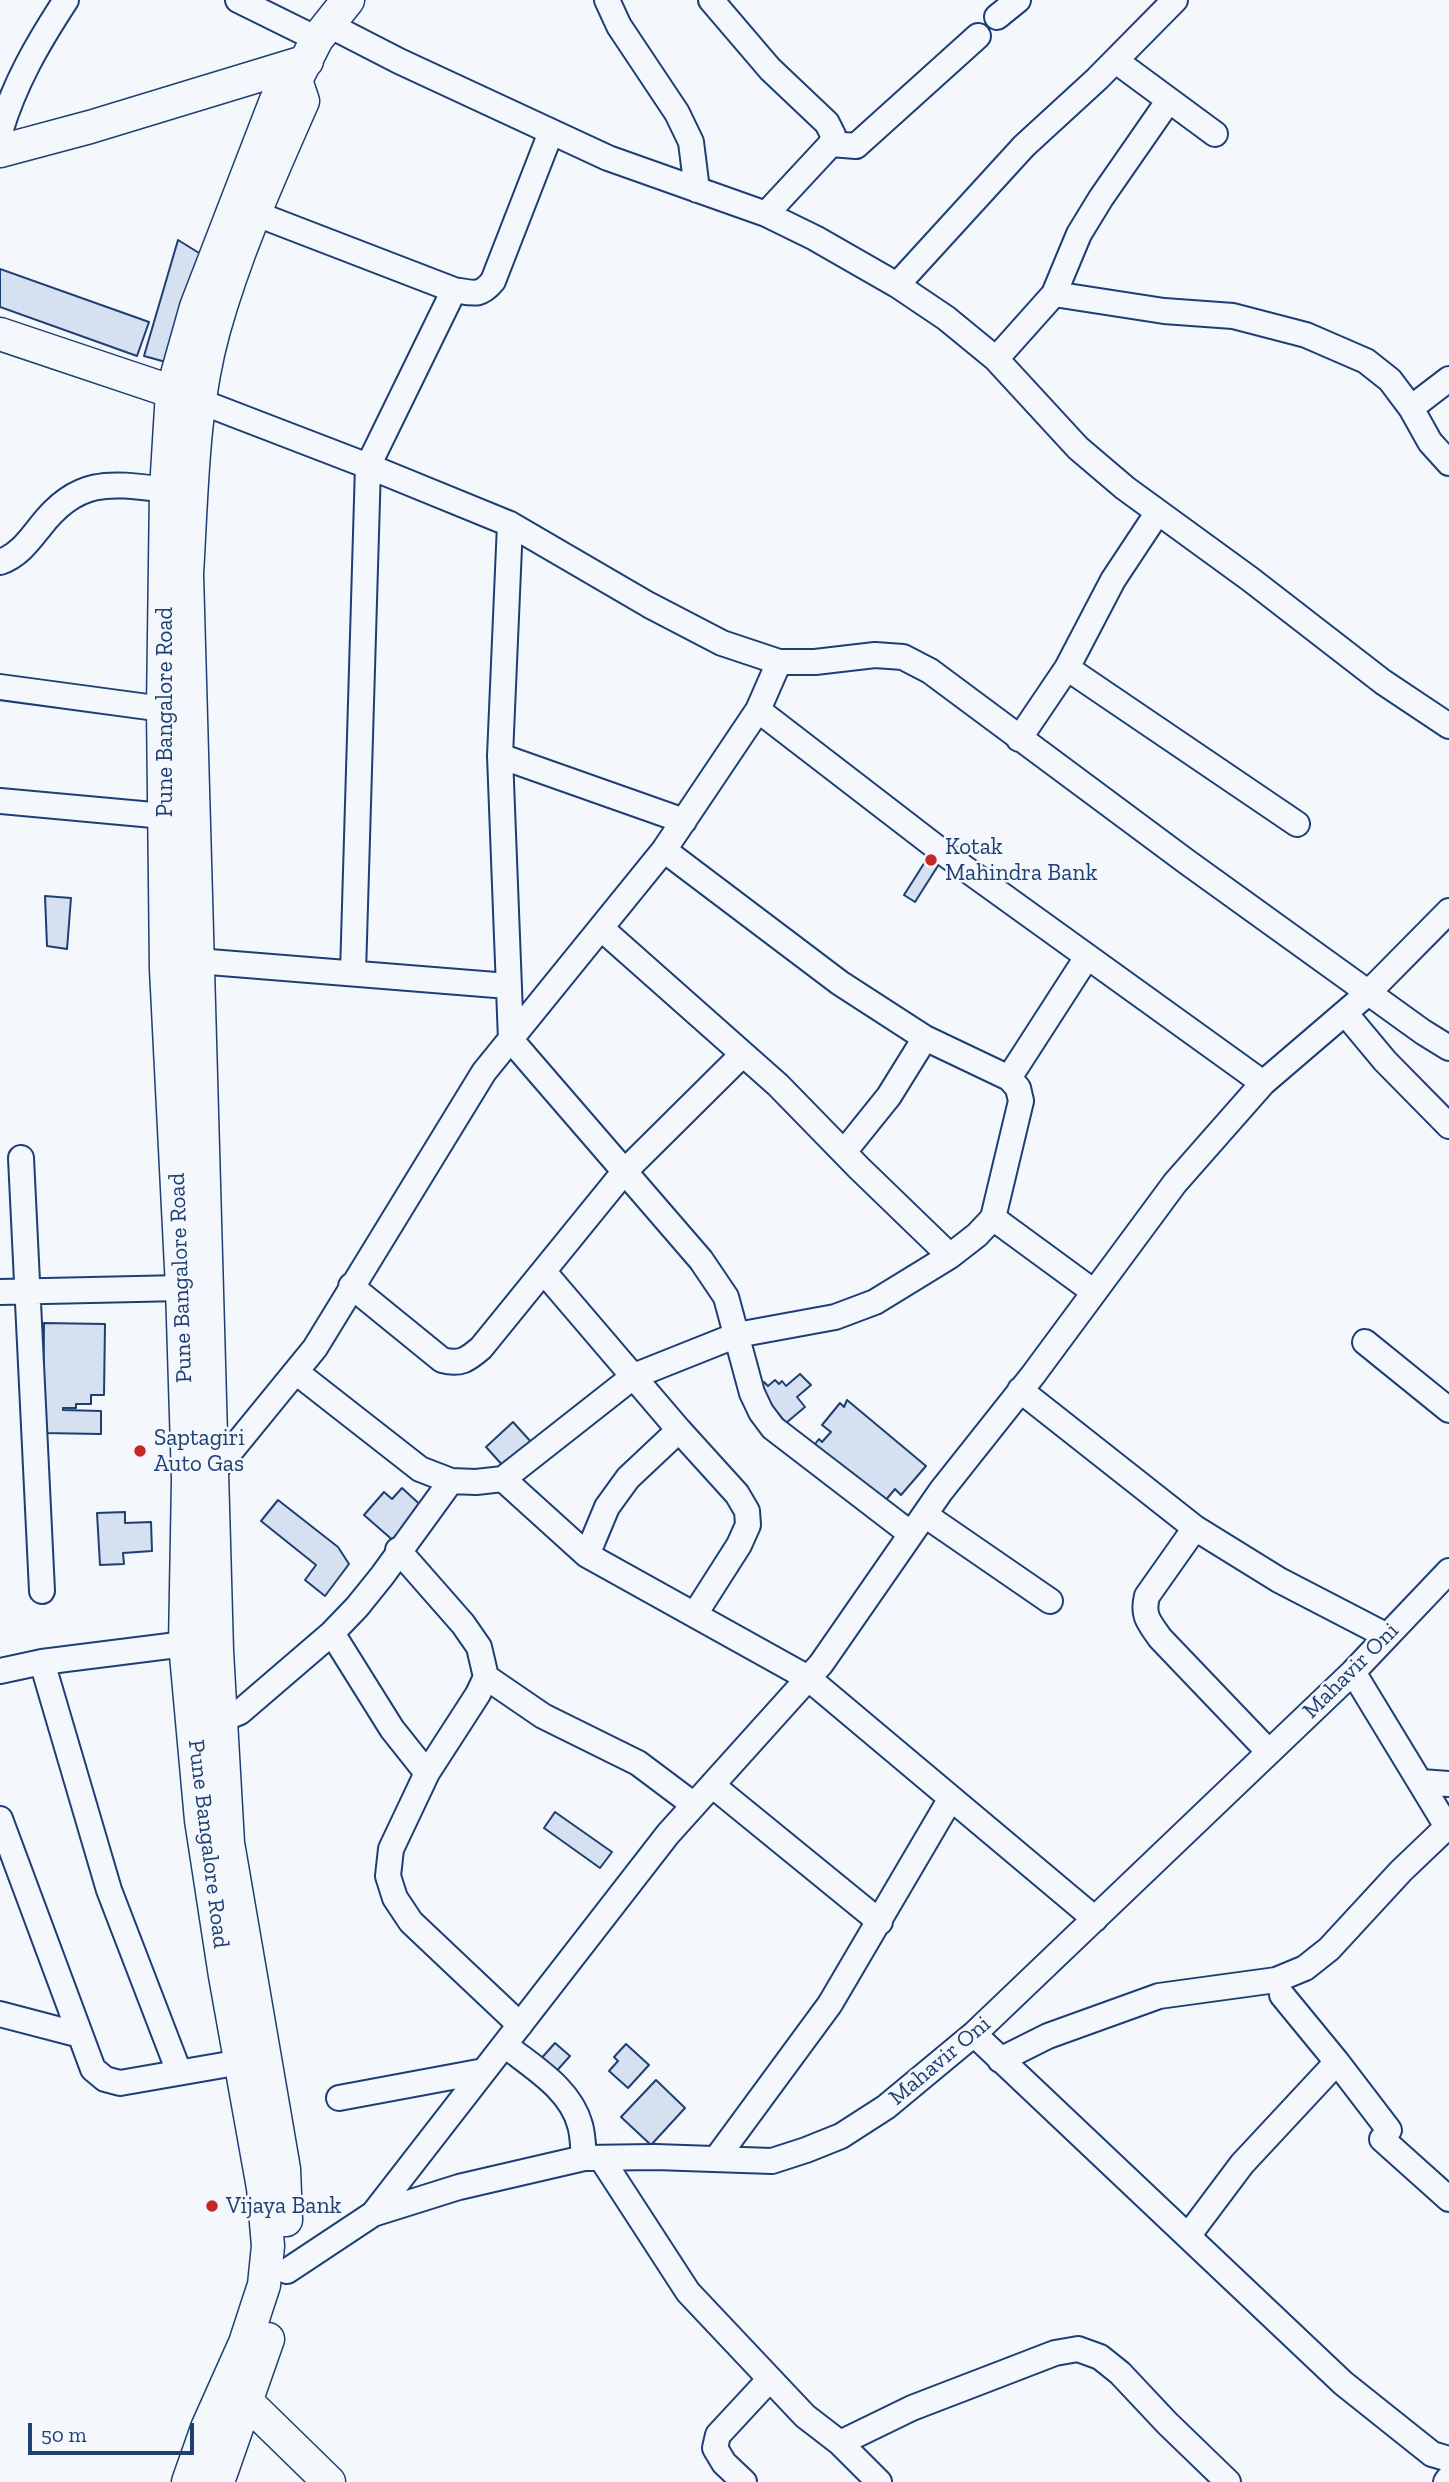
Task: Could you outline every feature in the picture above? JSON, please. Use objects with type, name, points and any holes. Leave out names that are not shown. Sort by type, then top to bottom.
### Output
[{"type":"main road","name":"Pune Bangalore Road","points":[[218,2482],[268,2340],[287,2271],[284,2169],[241,2062],[225,1976],[201,1819],[185,1644],[188,1480],[183,1288],[166,969],[163,709],[166,490],[186,397],[197,307],[275,100],[348,0]]},
{"type":"main road","name":"Pune Bangalore Road","points":[[188,2482],[207,2428],[245,2343],[264,2285],[267,2235],[262,2116],[228,1843],[221,1720],[197,961],[187,574],[186,397],[214,330],[254,213],[303,101],[312,51]]},
{"type":"main road","points":[[0,151],[90,127],[312,51]]},
{"type":"main road","points":[[0,334],[186,397]]},
{"type":"main road","points":[[246,2401],[329,2482]]},
{"type":"street","points":[[0,132],[11,97],[35,48],[66,0]]},
{"type":"street","points":[[238,0],[312,51],[399,61],[608,158],[766,214],[815,238],[897,285],[946,318],[996,359],[1078,448],[1125,488],[1383,682],[1449,726]]},
{"type":"street","points":[[607,0],[619,26],[677,113],[691,142],[697,190]]},
{"type":"street","points":[[711,0],[770,69],[827,123],[833,135],[831,144],[766,214]]},
{"type":"street","points":[[997,17],[1018,0]]},
{"type":"street","points":[[897,285],[1024,146],[1116,61],[1175,0]]},
{"type":"street","points":[[831,144],[856,146],[978,36]]},
{"type":"street","points":[[1116,61],[1215,134]]},
{"type":"street","points":[[996,359],[1054,294],[1079,234],[1169,100]]},
{"type":"street","points":[[254,213],[454,290],[475,294],[485,290],[493,281],[551,132]]},
{"type":"street","points":[[353,973],[368,466],[454,290]]},
{"type":"street","points":[[1054,294],[1164,311],[1233,316],[1306,335],[1366,361],[1390,380],[1430,442],[1449,463]]},
{"type":"street","points":[[1410,408],[1449,379]]},
{"type":"street","points":[[186,397],[368,466],[510,524],[649,605],[722,643],[779,662],[815,662],[876,655],[903,657],[930,671],[1368,993],[1449,1048]]},
{"type":"street","points":[[0,562],[10,559],[64,501],[84,489],[115,484],[166,490]]},
{"type":"street","points":[[1019,739],[1067,668],[1113,580],[1158,512]]},
{"type":"street","points":[[510,524],[500,756],[512,1040],[701,1260],[726,1297],[752,1393],[761,1412],[774,1429],[918,1524],[1050,1601]]},
{"type":"street","points":[[213,1473],[315,1348],[484,1072],[664,850],[758,710],[779,662]]},
{"type":"street","points":[[1067,668],[1297,824]]},
{"type":"street","points":[[0,687],[163,709]]},
{"type":"street","points":[[758,710],[945,855],[1263,1083]]},
{"type":"street","points":[[500,756],[684,821]]},
{"type":"street","points":[[0,801],[164,816]]},
{"type":"street","points":[[296,1371],[420,1469],[451,1481],[503,1479],[634,1376],[737,1335],[835,1317],[875,1303],[950,1256],[977,1235],[993,1218],[1021,1101],[1018,1088],[1009,1078],[925,1038],[840,983],[664,850]]},
{"type":"street","points":[[373,2214],[668,1834],[821,1664],[918,1524],[1175,1183],[1263,1083],[1368,993],[1449,911]]},
{"type":"street","points":[[602,929],[778,1085],[950,1256]]},
{"type":"street","points":[[1009,1078],[1087,957]]},
{"type":"street","points":[[197,961],[508,986]]},
{"type":"street","points":[[1345,1013],[1385,1061],[1449,1126]]},
{"type":"street","points":[[844,1152],[889,1096],[925,1038]]},
{"type":"street","points":[[351,1286],[442,1360],[453,1363],[465,1361],[481,1348],[624,1171],[743,1054]]},
{"type":"street","points":[[21,1158],[42,1591]]},
{"type":"street","points":[[993,1218],[1094,1292]]},
{"type":"street","points":[[544,1272],[678,1430],[737,1494],[747,1511],[748,1525],[739,1545],[695,1614]]},
{"type":"street","points":[[0,1292],[183,1288]]},
{"type":"street","points":[[1365,1342],[1449,1410]]},
{"type":"street","points":[[1020,1390],[1195,1528],[1279,1580],[1387,1636]]},
{"type":"street","points":[[587,1555],[607,1507],[628,1478],[678,1430]]},
{"type":"street","points":[[503,1479],[587,1555],[808,1678],[1095,1919]]},
{"type":"street","points":[[221,1720],[240,1712],[357,1608],[451,1481]]},
{"type":"street","points":[[1195,1528],[1147,1596],[1144,1609],[1148,1621],[1160,1638],[1269,1752]]},
{"type":"street","points":[[398,1550],[463,1624],[479,1647],[486,1677],[427,1773],[391,1849],[388,1876],[395,1898],[411,1922],[520,2025]]},
{"type":"street","name":"Mahavir Oni","points":[[287,2271],[373,2214],[459,2187],[592,2158],[772,2161],[841,2136],[886,2107],[974,2034],[1353,1672],[1449,1571]]},
{"type":"street","points":[[332,1633],[392,1729],[427,1773]]},
{"type":"street","points":[[0,1671],[42,1662],[185,1644]]},
{"type":"street","points":[[42,1662],[109,1890],[179,2072]]},
{"type":"street","points":[[1000,2060],[1048,2036],[1159,1996],[1276,1979],[1305,1968],[1329,1949],[1401,1871],[1448,1829],[1353,1672]]},
{"type":"street","points":[[486,1677],[543,1716],[638,1763],[694,1805]]},
{"type":"street","points":[[1421,1782],[1449,1784]]},
{"type":"street","points":[[712,1785],[880,1922]]},
{"type":"street","points":[[716,2159],[830,2004],[951,1798]]},
{"type":"street","points":[[0,1819],[93,2069],[105,2079],[120,2083],[241,2062]]},
{"type":"street","points":[[1282,1995],[1337,2062],[1385,2135],[1449,2199]]},
{"type":"street","points":[[0,2014],[80,2035]]},
{"type":"street","points":[[974,2034],[1343,2383],[1432,2454],[1449,2459]]},
{"type":"street","points":[[505,2045],[557,2087],[569,2101],[592,2158],[688,2292],[805,2416],[840,2443],[879,2482]]},
{"type":"street","points":[[1188,2236],[1242,2164],[1337,2062]]},
{"type":"street","points":[[339,2098],[484,2071]]},
{"type":"street","points":[[840,2443],[912,2408],[1055,2353],[1078,2349],[1100,2357],[1120,2372],[1167,2423],[1228,2482]]},
{"type":"street","points":[[744,2482],[724,2463],[715,2448],[718,2435],[769,2380]]},
{"type":"building","points":[[178,240],[204,256],[173,364],[144,356]]},
{"type":"building","points":[[0,269],[149,322],[137,356],[0,307]]},
{"type":"building","points":[[930,854],[941,861],[915,902],[904,895]]},
{"type":"building","points":[[45,896],[71,898],[67,949],[47,946]]},
{"type":"building","points":[[44,1323],[105,1324],[104,1395],[91,1395],[91,1404],[76,1404],[76,1408],[63,1408],[101,1411],[101,1434],[43,1433]]},
{"type":"building","points":[[800,1374],[811,1385],[797,1397],[805,1407],[786,1423],[757,1389],[764,1382],[768,1386],[775,1380],[779,1384],[782,1381],[786,1386]]},
{"type":"building","points":[[847,1400],[926,1466],[901,1495],[895,1489],[880,1507],[811,1449],[819,1439],[822,1442],[831,1432],[822,1425],[840,1403],[844,1407]]},
{"type":"building","points":[[513,1422],[532,1443],[505,1468],[486,1447]]},
{"type":"building","points":[[402,1488],[426,1510],[396,1543],[364,1515],[384,1492],[392,1499]]},
{"type":"building","points":[[278,1500],[338,1547],[349,1564],[325,1596],[305,1580],[316,1565],[261,1521]]},
{"type":"building","points":[[125,1512],[125,1523],[151,1522],[152,1551],[123,1553],[124,1564],[100,1565],[97,1513]]},
{"type":"building","points":[[555,1812],[612,1852],[600,1868],[544,1828]]},
{"type":"building","points":[[555,2043],[570,2056],[553,2075],[538,2062]]},
{"type":"building","points":[[626,2044],[649,2065],[628,2088],[609,2071],[618,2061],[614,2057]]},
{"type":"building","points":[[656,2080],[685,2108],[651,2145],[621,2117]]},
{"type":"place","name":"Kotak Mahindra Bank","points":[[931,860]]},
{"type":"place","name":"Saptagiri Auto Gas","points":[[140,1451]]},
{"type":"place","name":"Vijaya Bank","points":[[212,2206]]}]
